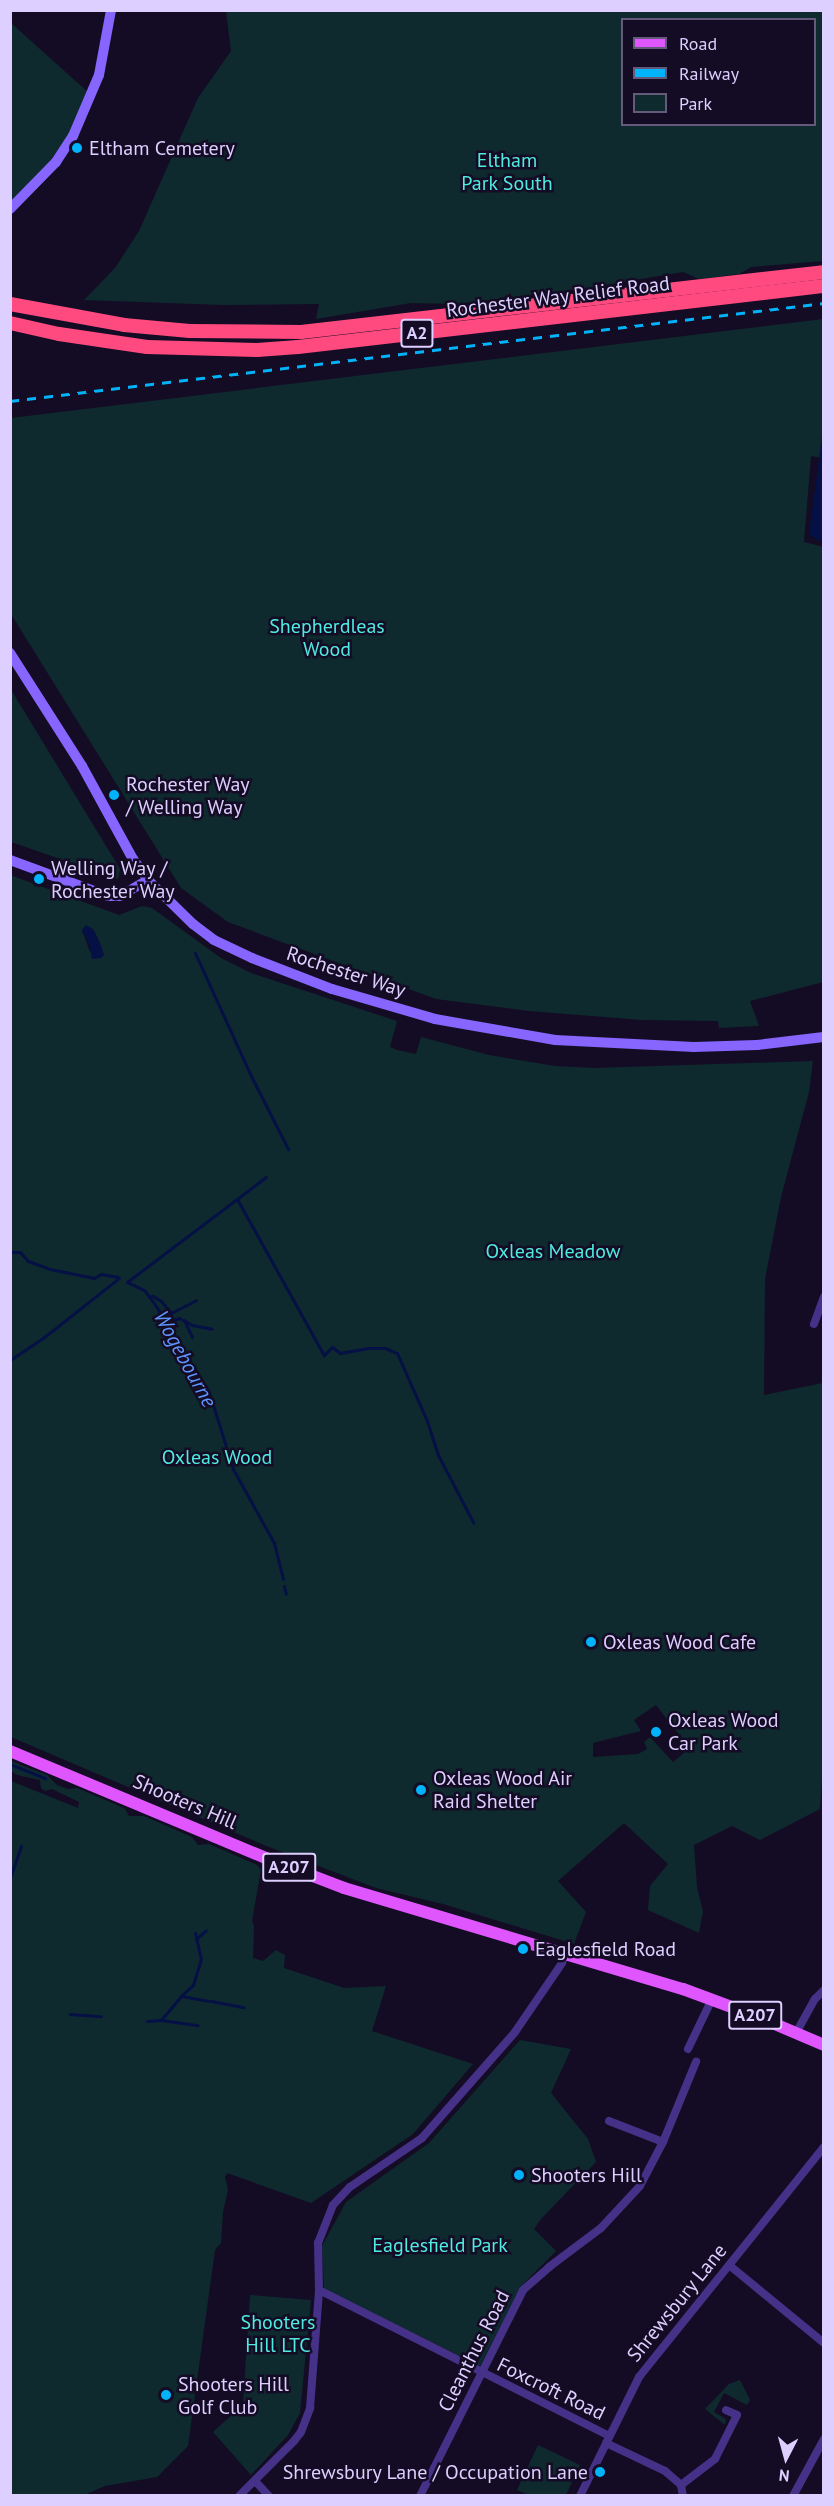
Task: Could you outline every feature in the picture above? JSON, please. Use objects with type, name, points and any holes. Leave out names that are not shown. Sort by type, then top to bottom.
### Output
[{"type":"highway","name":"Rochester Way Relief Road","points":[[10,304],[124,325],[190,332],[301,332],[824,272]]},
{"type":"highway","name":"Rochester Way Relief Road","points":[[10,323],[59,334],[147,347],[257,350],[824,286]]},
{"type":"main road","name":"Shooters Hill","points":[[10,1751],[266,1858],[344,1888],[566,1953],[712,1999],[824,2045]]},
{"type":"street","points":[[10,209],[56,162],[78,126],[99,75],[111,10]]},
{"type":"street","name":"Rochester Way","points":[[10,653],[82,766],[133,859],[148,880],[193,924],[214,940],[249,957],[332,989],[435,1019],[555,1040],[694,1047],[757,1045],[824,1037]]},
{"type":"street","points":[[10,860],[108,896],[120,896],[148,880]]},
{"type":"street","points":[[814,1324],[824,1297]]},
{"type":"street","points":[[239,2496],[294,2441],[308,2415],[319,2290],[318,2243],[333,2205],[350,2187],[422,2138],[515,2032],[562,1963],[566,1953]]},
{"type":"street","points":[[796,2033],[814,1999],[824,1990]]},
{"type":"street","points":[[688,2049],[712,1999]]},
{"type":"street","name":"Cleanthus Road","points":[[420,2496],[524,2290],[616,2214],[646,2177],[696,2062]]},
{"type":"street","points":[[609,2121],[663,2142]]},
{"type":"street","name":"Shrewsbury Lane","points":[[580,2496],[639,2377],[824,2147]]},
{"type":"street","points":[[729,2265],[824,2343]]},
{"type":"street","name":"Foxcroft Road","points":[[319,2290],[665,2471],[681,2485]]},
{"type":"street","points":[[683,2496],[681,2485],[715,2459],[737,2415],[726,2410]]},
{"type":"street","points":[[793,2496],[824,2439]]},
{"type":"street","points":[[255,2481],[269,2496]]},
{"type":"green space","name":"Eltham Park South","points":[[226,11],[823,11],[823,261],[751,267],[739,274],[699,279],[683,272],[567,291],[455,304],[411,303],[316,319],[319,304],[223,305],[84,300],[115,268],[139,231],[198,98],[231,51]]},
{"type":"green space","points":[[11,23],[89,93],[69,137],[33,182],[11,203]]},
{"type":"green space","name":"Shepherdleas Wood","points":[[823,319],[823,458],[811,456],[804,542],[824,547],[823,982],[750,1001],[759,1026],[719,1028],[718,1021],[642,1020],[529,1011],[436,999],[228,922],[181,888],[11,614],[11,418]]},
{"type":"green space","points":[[10,688],[120,869],[118,879],[11,842]]},
{"type":"green space","points":[[10,875],[119,915],[142,906],[152,908],[221,958],[251,973],[397,1021],[390,1047],[397,1050],[416,1054],[421,1037],[489,1055],[555,1066],[594,1068],[813,1061],[809,1092],[781,1197],[765,1279],[764,1395],[823,1383],[824,1746],[820,1809],[760,1840],[732,1826],[694,1845],[697,1887],[703,1912],[699,1933],[648,1910],[650,1886],[668,1864],[624,1823],[558,1881],[586,1912],[574,1944],[443,1904],[376,1888],[264,1845],[11,1737]],"holes":[[[93,929],[100,943],[90,952],[82,930]],[[656,1705],[690,1748],[673,1762],[650,1737],[644,1742],[647,1749],[638,1754],[593,1757],[593,1743],[641,1731],[634,1720]]]},
{"type":"green space","points":[[11,1761],[47,1775],[57,1785],[68,1789],[77,1788],[117,1805],[125,1809],[129,1816],[144,1816],[192,1837],[198,1845],[209,1844],[257,1865],[261,1870],[252,1921],[254,1926],[253,1958],[263,1961],[276,1950],[285,1955],[284,1968],[344,1988],[386,1986],[372,2031],[473,2064],[413,2134],[311,2203],[227,2173],[225,2177],[228,2190],[223,2212],[221,2243],[215,2250],[188,2446],[157,2477],[105,2486],[84,2495],[11,2495],[11,1781],[78,1808],[79,1802],[52,1789],[45,1791],[41,1788],[40,1780],[17,1775],[11,1771]]},
{"type":"green space","name":"Eaglesfield Park","points":[[520,2040],[571,2049],[551,2093],[588,2139],[596,2162],[534,2229],[556,2251],[521,2286],[480,2366],[324,2289],[322,2246],[346,2202],[429,2143]]},
{"type":"green space","name":"Shooters Hill LTC","points":[[250,2295],[311,2300],[300,2413],[288,2435],[251,2475],[213,2432],[243,2405]]},
{"type":"green space","points":[[740,2380],[750,2400],[747,2405],[724,2393],[714,2412],[726,2419],[725,2425],[705,2409],[729,2384]]},
{"type":"green space","points":[[538,2445],[580,2465],[566,2495],[529,2495],[517,2490]]},
{"type":"shaded area","points":[[823,428],[824,540],[820,541],[809,535]]},
{"type":"shaded area","points":[[86,925],[93,929],[100,943],[104,955],[101,958],[92,959],[89,944],[82,930]]},
{"type":"waterway","points":[[195,953],[251,1076],[288,1149]]},
{"type":"waterway","points":[[127,1282],[266,1177]]},
{"type":"waterway","points":[[237,1199],[324,1355],[332,1347],[340,1353],[367,1348],[385,1348],[397,1353],[427,1421],[438,1455],[473,1522]]},
{"type":"waterway","name":"Wogebourne","points":[[10,1252],[20,1252],[28,1261],[50,1269],[94,1278],[101,1274],[118,1277]]},
{"type":"waterway","points":[[10,1360],[43,1338],[119,1278]]},
{"type":"waterway","name":"Wogebourne","points":[[127,1282],[144,1290],[154,1303],[209,1392],[233,1469],[274,1543],[283,1579]]},
{"type":"waterway","points":[[149,1297],[153,1296],[161,1301],[171,1313],[170,1318],[174,1320],[179,1318],[192,1325],[212,1329]]},
{"type":"waterway","points":[[171,1313],[196,1300]]},
{"type":"waterway","points":[[184,1320],[192,1337]]},
{"type":"waterway","name":"Wogebourne","points":[[284,1586],[286,1594]]},
{"type":"waterway","points":[[10,1764],[45,1778]]},
{"type":"waterway","points":[[10,1878],[21,1846]]},
{"type":"waterway","points":[[196,1939],[206,1930]]},
{"type":"waterway","points":[[181,1996],[193,1985],[201,1959],[195,1933]]},
{"type":"waterway","points":[[161,2020],[181,1996],[209,2001]]},
{"type":"waterway","points":[[211,2001],[243,2007]]},
{"type":"waterway","points":[[70,2014],[101,2016]]},
{"type":"waterway","points":[[147,2021],[161,2020],[198,2025]]},
{"type":"railway","points":[[10,401],[824,303]]},
{"type":"place","name":"Eltham Cemetery","points":[[77,148]]},
{"type":"place","name":"Rochester Way / Welling Way","points":[[114,795]]},
{"type":"place","name":"Welling Way / Rochester Way","points":[[39,879]]},
{"type":"place","name":"Oxleas Wood Cafe","points":[[591,1642]]},
{"type":"place","name":"Oxleas Wood Car Park","points":[[656,1732]]},
{"type":"place","name":"Oxleas Wood Air Raid Shelter","points":[[421,1790]]},
{"type":"place","name":"Eaglesfield Road","points":[[523,1949]]},
{"type":"place","name":"Shooters Hill","points":[[519,2175]]},
{"type":"place","name":"Shooters Hill Golf Club","points":[[166,2395]]},
{"type":"place","name":"Shrewsbury Lane / Occupation Lane","points":[[600,2472]]},
{"type":"park label","name":"Oxleas Meadow","points":[[553,1251]]},
{"type":"park label","name":"Oxleas Wood","points":[[217,1457]]}]
